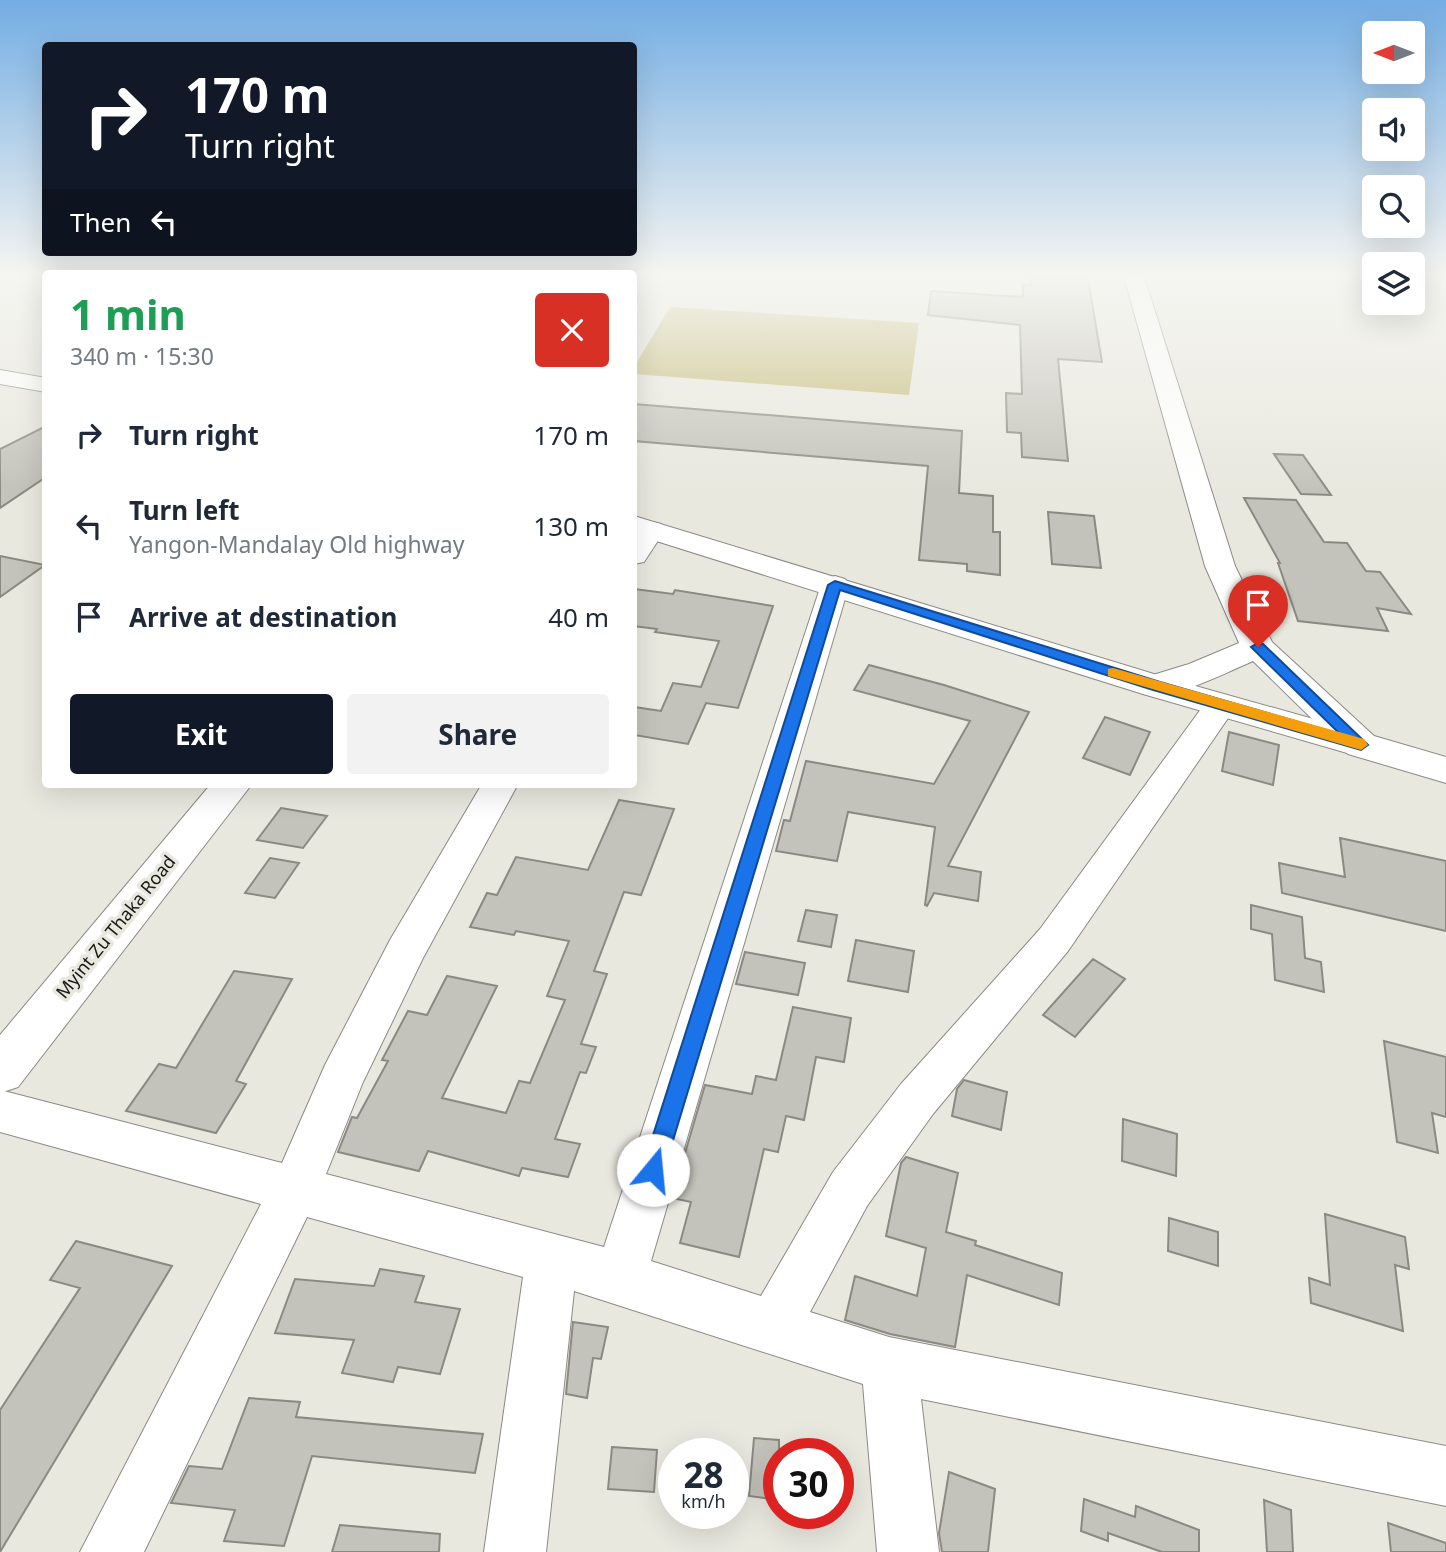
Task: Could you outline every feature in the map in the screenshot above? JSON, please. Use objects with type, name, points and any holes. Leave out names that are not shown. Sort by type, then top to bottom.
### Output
[{"type":"main road","points":[[1155,345],[1220,566],[1258,647],[1361,745]]},
{"type":"main road","points":[[0,356],[42,362]]},
{"type":"main road","points":[[0,377],[42,384]]},
{"type":"main road","points":[[640,537],[835,585],[1155,686],[1446,770]]},
{"type":"main road","points":[[1155,686],[1201,671],[1258,647]]},
{"type":"main road","name":"Myint Zu Thaka Road","points":[[0,1071],[230,788]]},
{"type":"street","points":[[620,1277],[835,585]]},
{"type":"street","points":[[774,1325],[850,1189],[917,1098],[1054,940],[1221,705]]},
{"type":"street","points":[[111,1552],[295,1189],[341,1079],[405,953],[498,788]]},
{"type":"street","points":[[0,1111],[620,1277],[890,1365],[1446,1476]]},
{"type":"street","points":[[515,1552],[552,1258]]},
{"type":"street","points":[[890,1365],[908,1552]]},
{"type":"shaded area","points":[[647,345],[916,345],[909,395],[637,374],[637,362]]},
{"type":"building","points":[[1021,345],[1099,345],[1102,362],[1058,359],[1068,461],[1022,457],[1021,433],[1007,432],[1006,393],[1022,394]]},
{"type":"building","points":[[637,404],[962,431],[959,493],[993,496],[993,532],[1000,532],[1000,575],[967,571],[967,564],[919,560],[928,466],[637,441]]},
{"type":"building","points":[[42,428],[42,480],[0,508],[0,449]]},
{"type":"building","points":[[1274,454],[1303,455],[1331,495],[1301,494]]},
{"type":"building","points":[[1244,498],[1296,500],[1324,542],[1347,543],[1366,571],[1380,572],[1411,614],[1377,608],[1388,631],[1298,621],[1280,563]]},
{"type":"building","points":[[1048,512],[1094,516],[1101,568],[1052,564]]},
{"type":"building","points":[[0,556],[42,564],[42,567],[0,597]]},
{"type":"building","points":[[637,589],[673,594],[675,590],[773,606],[738,708],[706,703],[688,744],[637,736],[637,707],[661,711],[673,683],[701,687],[719,641],[655,632],[657,629],[637,626]]},
{"type":"building","points":[[869,665],[1029,712],[948,866],[981,872],[978,901],[934,893],[927,906],[925,905],[935,827],[848,812],[837,861],[776,851],[784,820],[790,821],[806,761],[934,784],[970,721],[854,690]]},
{"type":"building","points":[[1105,717],[1150,732],[1130,775],[1083,758]]},
{"type":"building","points":[[1229,732],[1279,745],[1273,785],[1222,771]]},
{"type":"building","points":[[619,800],[674,809],[641,895],[624,892],[594,971],[607,974],[581,1044],[596,1047],[586,1073],[580,1072],[555,1139],[580,1144],[568,1177],[522,1168],[519,1176],[428,1151],[419,1171],[338,1152],[352,1117],[357,1118],[388,1061],[382,1060],[408,1011],[427,1015],[447,976],[497,986],[442,1098],[506,1113],[519,1081],[530,1083],[565,1000],[547,996],[569,941],[516,931],[514,935],[470,927],[487,893],[497,895],[516,857],[588,870]]},
{"type":"building","points":[[281,808],[327,816],[303,848],[257,840]]},
{"type":"building","points":[[1340,838],[1446,861],[1446,931],[1282,893],[1279,863],[1345,877]]},
{"type":"building","points":[[270,858],[299,863],[275,898],[245,893]]},
{"type":"building","points":[[1251,905],[1302,917],[1305,958],[1321,962],[1324,992],[1275,980],[1272,934],[1251,929]]},
{"type":"building","points":[[806,910],[837,915],[831,947],[798,941]]},
{"type":"building","points":[[856,940],[914,951],[908,992],[848,981]]},
{"type":"building","points":[[745,952],[805,963],[798,995],[736,984]]},
{"type":"building","points":[[1093,959],[1125,979],[1075,1037],[1043,1015]]},
{"type":"building","points":[[234,971],[292,979],[236,1081],[246,1084],[216,1133],[126,1111],[159,1064],[176,1068]]},
{"type":"building","points":[[793,1007],[851,1018],[844,1062],[816,1057],[804,1120],[786,1116],[778,1152],[764,1149],[739,1257],[680,1243],[691,1202],[672,1198],[705,1085],[752,1094],[756,1076],[776,1080]]},
{"type":"building","points":[[1384,1041],[1446,1057],[1446,1117],[1432,1113],[1438,1153],[1397,1142]]},
{"type":"building","points":[[964,1080],[1007,1092],[1001,1130],[952,1116],[957,1089]]},
{"type":"building","points":[[1123,1119],[1177,1134],[1176,1176],[1122,1161]]},
{"type":"building","points":[[906,1157],[958,1173],[946,1232],[976,1241],[975,1245],[1062,1273],[1059,1305],[967,1275],[955,1347],[890,1334],[845,1320],[855,1276],[917,1296],[926,1248],[886,1236],[901,1163]]},
{"type":"building","points":[[1325,1214],[1405,1237],[1409,1269],[1395,1265],[1403,1331],[1311,1303],[1309,1278],[1330,1285]]},
{"type":"building","points":[[1169,1218],[1218,1232],[1218,1266],[1168,1251]]},
{"type":"building","points":[[76,1241],[172,1266],[0,1552],[0,1410],[80,1288],[50,1280]]},
{"type":"building","points":[[380,1269],[424,1276],[415,1302],[460,1309],[440,1374],[398,1367],[393,1382],[342,1373],[354,1340],[275,1333],[295,1279],[374,1286]]},
{"type":"building","points":[[573,1322],[608,1327],[601,1359],[593,1358],[587,1398],[566,1394]]},
{"type":"building","points":[[249,1398],[300,1402],[296,1417],[483,1434],[475,1473],[312,1456],[284,1546],[224,1541],[235,1510],[171,1503],[189,1466],[222,1469]]},
{"type":"building","points":[[754,1438],[763,1439],[763,1498],[749,1496]]},
{"type":"building","points":[[612,1447],[657,1450],[654,1492],[608,1489]]},
{"type":"building","points":[[949,1472],[995,1489],[988,1552],[942,1552],[939,1533]]},
{"type":"building","points":[[1084,1499],[1135,1517],[1136,1506],[1199,1530],[1199,1552],[1162,1552],[1108,1533],[1108,1541],[1081,1531]]},
{"type":"building","points":[[1264,1500],[1291,1510],[1293,1552],[1267,1552]]},
{"type":"building","points":[[1388,1523],[1446,1543],[1446,1552],[1391,1552]]},
{"type":"building","points":[[340,1525],[440,1534],[439,1552],[332,1552]]},
{"type":"slow traffic","points":[[1113,672],[1361,745],[1359,743]]},
{"type":"route","points":[[653,1170],[835,585],[1155,686],[1361,745],[1258,647]]}]
